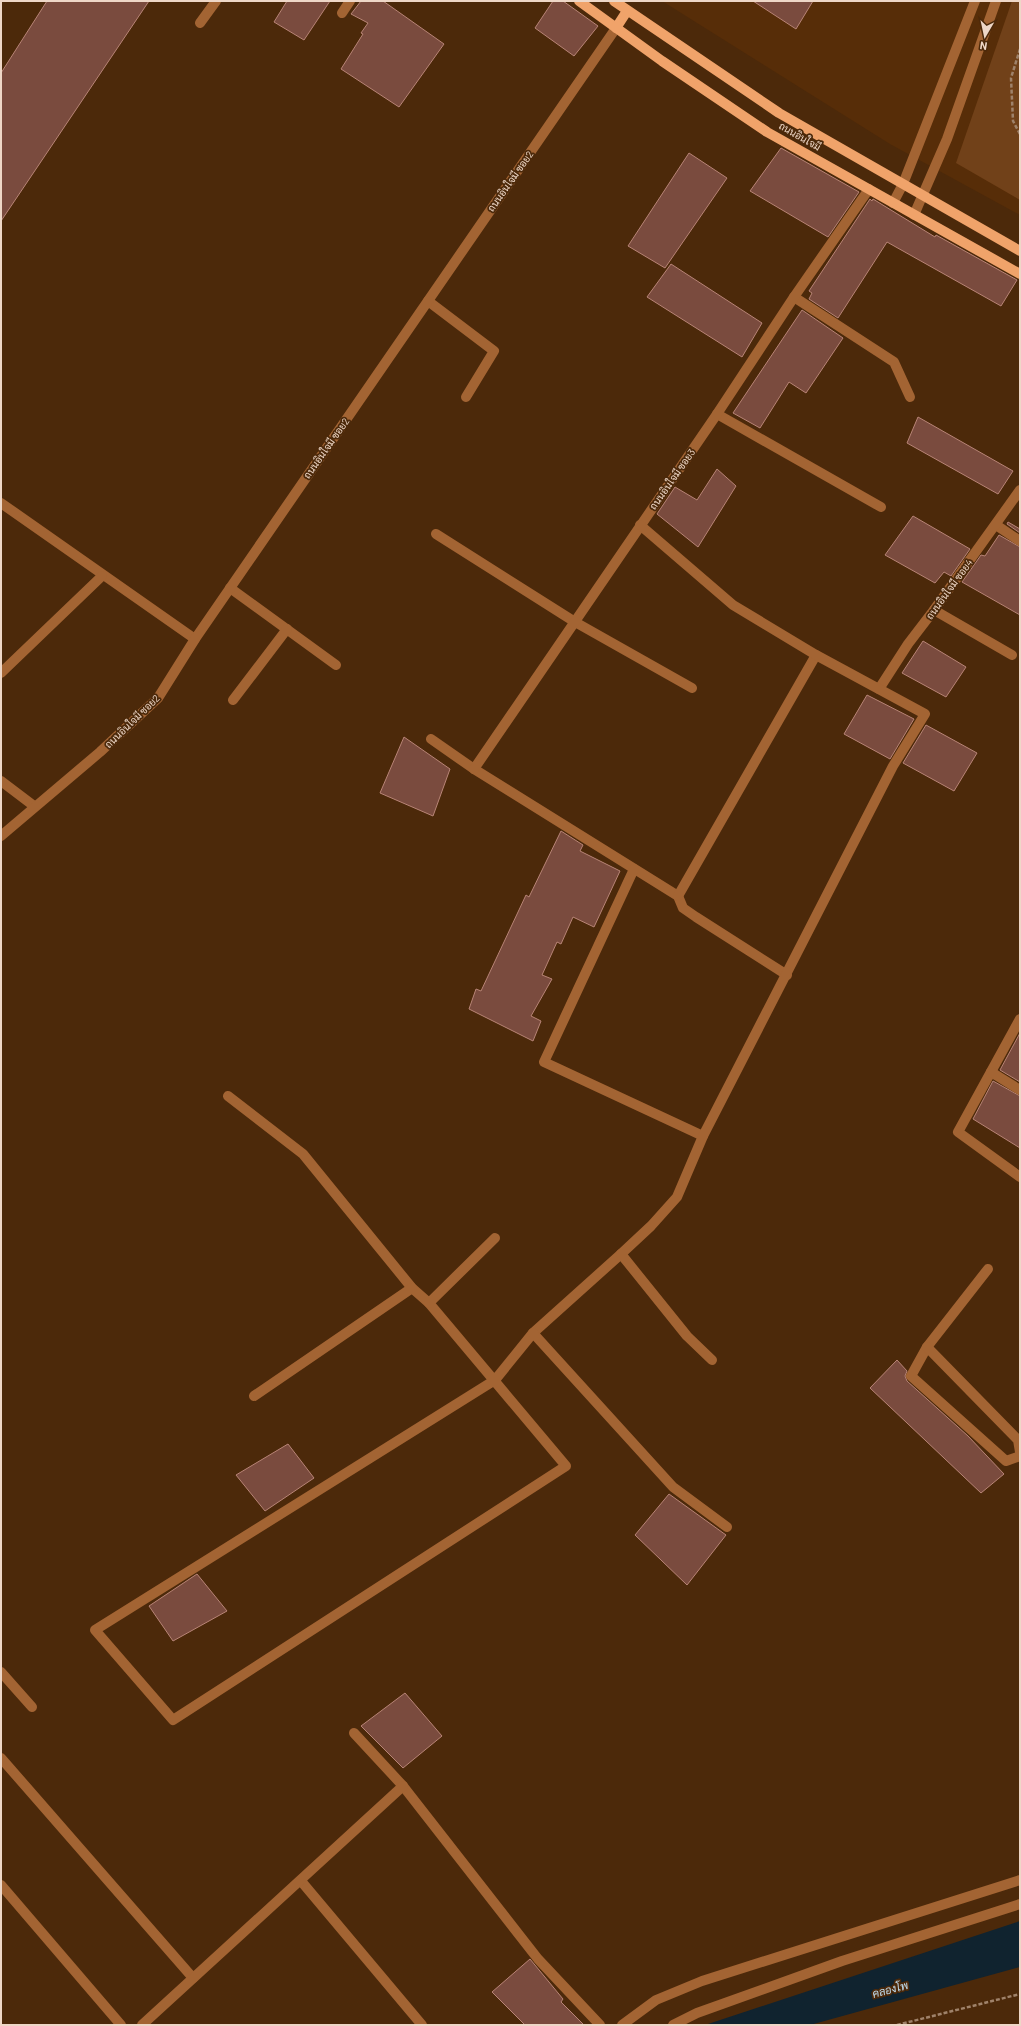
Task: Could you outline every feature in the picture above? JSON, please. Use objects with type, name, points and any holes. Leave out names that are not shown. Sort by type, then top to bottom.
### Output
[{"type":"main road","name":"ถนนอินใจมี","points":[[579,1],[767,132],[1020,274]]},
{"type":"main road","name":"ถนนอินใจมี","points":[[614,1],[779,114],[1020,251]]},
{"type":"main road","points":[[616,28],[627,11]]},
{"type":"street","points":[[200,23],[216,1]]},
{"type":"street","points":[[342,13],[350,1]]},
{"type":"street","points":[[893,203],[903,184],[975,1]]},
{"type":"street","points":[[914,215],[924,196],[947,139],[996,1]]},
{"type":"street","name":"ถนนอินใจมี ซอย2","points":[[1,836],[34,806],[100,752],[158,698],[230,588],[616,28]]},
{"type":"street","name":"ถนนอินใจมี ซอย3","points":[[474,769],[869,189]]},
{"type":"street","points":[[794,297],[894,362],[910,397]]},
{"type":"street","points":[[428,301],[494,351],[466,397]]},
{"type":"street","points":[[717,414],[881,507]]},
{"type":"street","name":"ถนนอินใจมี ซอย4","points":[[879,689],[908,644],[1020,490]]},
{"type":"street","points":[[2,505],[195,640]]},
{"type":"street","points":[[228,1096],[303,1154],[412,1288],[429,1303],[495,1380],[566,1466],[173,1720],[95,1630],[495,1380],[533,1333],[651,1226],[677,1197],[703,1136],[893,766],[925,714],[816,655],[733,605],[640,525]]},
{"type":"street","points":[[996,525],[1020,541]]},
{"type":"street","points":[[436,534],[574,622],[692,688]]},
{"type":"street","points":[[1,673],[102,576]]},
{"type":"street","points":[[230,588],[336,664]]},
{"type":"street","points":[[934,610],[1012,655]]},
{"type":"street","points":[[233,700],[287,629]]},
{"type":"street","points":[[678,896],[816,655]]},
{"type":"street","points":[[431,739],[474,769],[678,896],[683,908],[787,975]]},
{"type":"street","points":[[1,781],[34,806]]},
{"type":"street","points":[[634,869],[544,1062],[703,1136]]},
{"type":"street","points":[[1020,1019],[1017,1031],[991,1072],[958,1132],[1020,1176]]},
{"type":"street","points":[[991,1072],[1020,1090]]},
{"type":"street","points":[[429,1303],[495,1238]]},
{"type":"street","points":[[621,1254],[687,1336],[712,1360]]},
{"type":"street","points":[[988,1269],[927,1347],[911,1376],[1006,1461],[1020,1456]]},
{"type":"street","points":[[254,1396],[412,1288]]},
{"type":"street","points":[[533,1333],[673,1487],[727,1527]]},
{"type":"street","points":[[927,1347],[1018,1440],[1020,1452]]},
{"type":"street","points":[[1,1672],[32,1707]]},
{"type":"street","points":[[354,1733],[403,1786],[538,1959],[600,2025]]},
{"type":"street","points":[[1,1758],[193,1978]]},
{"type":"street","points":[[142,2025],[302,1881],[403,1786]]},
{"type":"street","points":[[622,2025],[656,2000],[702,1981],[1020,1880]]},
{"type":"street","points":[[302,1881],[422,2025]]},
{"type":"street","points":[[1,1885],[121,2025]]},
{"type":"street","points":[[673,2025],[697,2013],[842,1961],[1020,1904]]},
{"type":"path","points":[[1020,49],[1011,78],[1013,121],[1020,134]]},
{"type":"path","points":[[897,2025],[1020,1994]]},
{"type":"shaded area","points":[[662,1],[1020,1],[1020,215],[890,144]]},
{"type":"shaded area","points":[[1012,1],[1020,1],[1020,200],[956,163]]},
{"type":"water","name":"คลองโพ","points":[[1020,1921],[1020,1967],[810,2025],[705,2025]]},
{"type":"building","points":[[47,1],[149,1],[1,221],[1,73]]},
{"type":"building","points":[[287,1],[330,1],[304,40],[274,22]]},
{"type":"building","points":[[361,1],[383,1],[444,44],[399,107],[341,69],[363,34],[361,33],[368,23],[351,14]]},
{"type":"building","points":[[553,1],[563,1],[598,26],[574,56],[535,28]]},
{"type":"building","points":[[753,1],[813,1],[796,29]]},
{"type":"building","points":[[781,148],[859,192],[828,237],[750,191]]},
{"type":"building","points":[[689,153],[727,178],[665,268],[628,246]]},
{"type":"building","points":[[870,199],[872,201],[873,199],[935,237],[936,235],[1017,280],[1001,306],[887,242],[838,318],[809,299],[812,293],[809,291]]},
{"type":"building","points":[[671,264],[762,323],[742,357],[647,297]]},
{"type":"building","points":[[802,310],[843,338],[806,393],[789,382],[760,428],[733,413]]},
{"type":"building","points":[[918,417],[1013,471],[998,494],[907,443]]},
{"type":"building","points":[[717,469],[736,486],[698,547],[657,514],[675,487],[697,500]]},
{"type":"building","points":[[913,516],[970,549],[951,576],[944,572],[935,583],[885,555]]},
{"type":"building","points":[[1008,522],[1020,529],[1020,533],[1007,524]]},
{"type":"building","points":[[999,535],[1020,547],[1020,615],[962,582],[981,555],[985,556]]},
{"type":"building","points":[[923,641],[966,667],[946,697],[902,673]]},
{"type":"building","points":[[867,695],[914,719],[890,759],[844,734]]},
{"type":"building","points":[[926,725],[977,753],[954,791],[903,763]]},
{"type":"building","points":[[404,737],[450,769],[433,816],[380,793]]},
{"type":"building","points":[[561,831],[583,845],[580,851],[620,871],[594,927],[573,917],[561,944],[557,942],[542,975],[552,979],[531,1016],[541,1021],[533,1041],[469,1009],[476,989],[481,991],[526,895],[529,897]]},
{"type":"building","points":[[1020,1033],[1020,1082],[1000,1070]]},
{"type":"building","points":[[993,1081],[1020,1096],[1020,1148],[973,1119]]},
{"type":"building","points":[[897,1360],[907,1371],[905,1376],[907,1381],[968,1436],[1004,1474],[981,1493],[870,1388]]},
{"type":"building","points":[[288,1444],[314,1478],[265,1511],[236,1475]]},
{"type":"building","points":[[669,1494],[726,1535],[687,1585],[635,1535]]},
{"type":"building","points":[[197,1574],[227,1611],[173,1641],[149,1606]]},
{"type":"building","points":[[405,1693],[442,1736],[403,1768],[361,1726]]},
{"type":"building","points":[[530,1959],[563,1999],[561,2002],[584,2025],[525,2025],[492,1992]]}]
